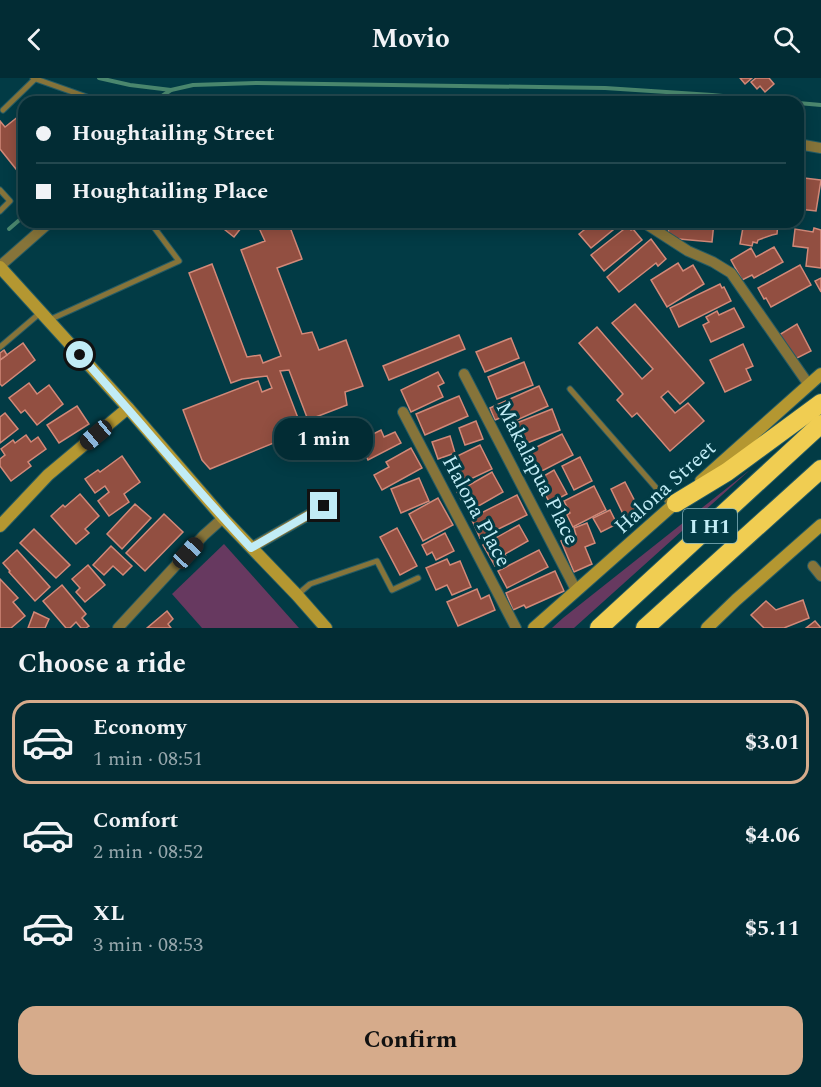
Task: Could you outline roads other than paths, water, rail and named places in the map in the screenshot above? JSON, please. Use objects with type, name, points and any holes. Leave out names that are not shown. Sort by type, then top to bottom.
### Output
[{"type":"highway","points":[[674,505],[727,472],[821,403]]},
{"type":"highway","name":"I H1","points":[[599,628],[821,424]]},
{"type":"highway","name":"I H1","points":[[645,628],[821,469]]},
{"type":"main road","points":[[0,267],[128,408],[223,518],[326,628]]},
{"type":"main road","name":"Halona Street","points":[[534,628],[821,374]]},
{"type":"main road","points":[[0,526],[48,475],[128,408]]},
{"type":"main road","points":[[715,625],[736,600],[821,525]]},
{"type":"street","points":[[804,145],[821,148]]},
{"type":"street","points":[[0,267],[43,228]]},
{"type":"street","points":[[652,228],[688,251],[731,273],[809,385]]},
{"type":"street","name":"Makalapua Place","points":[[465,374],[576,590]]},
{"type":"street","name":"Halona Place","points":[[403,412],[516,628]]},
{"type":"street","points":[[251,548],[324,506]]},
{"type":"street","points":[[118,628],[201,538],[223,518]]},
{"type":"street","points":[[813,566],[821,576]]},
{"type":"lane","points":[[3,110],[34,79],[83,96]]},
{"type":"lane","points":[[0,190],[10,201],[0,211]]},
{"type":"lane","points":[[0,347],[44,317],[179,261],[154,228]]},
{"type":"lane","points":[[570,389],[674,505]]},
{"type":"lane","points":[[297,595],[310,584],[377,561],[392,590],[418,578]]},
{"type":"waterway","points":[[99,78],[130,85],[171,90]]},
{"type":"waterway","points":[[162,96],[171,90],[193,85],[257,83],[605,88],[723,96]]},
{"type":"waterway","points":[[804,104],[821,105]]},
{"type":"waterway","points":[[9,229],[18,221]]}]
